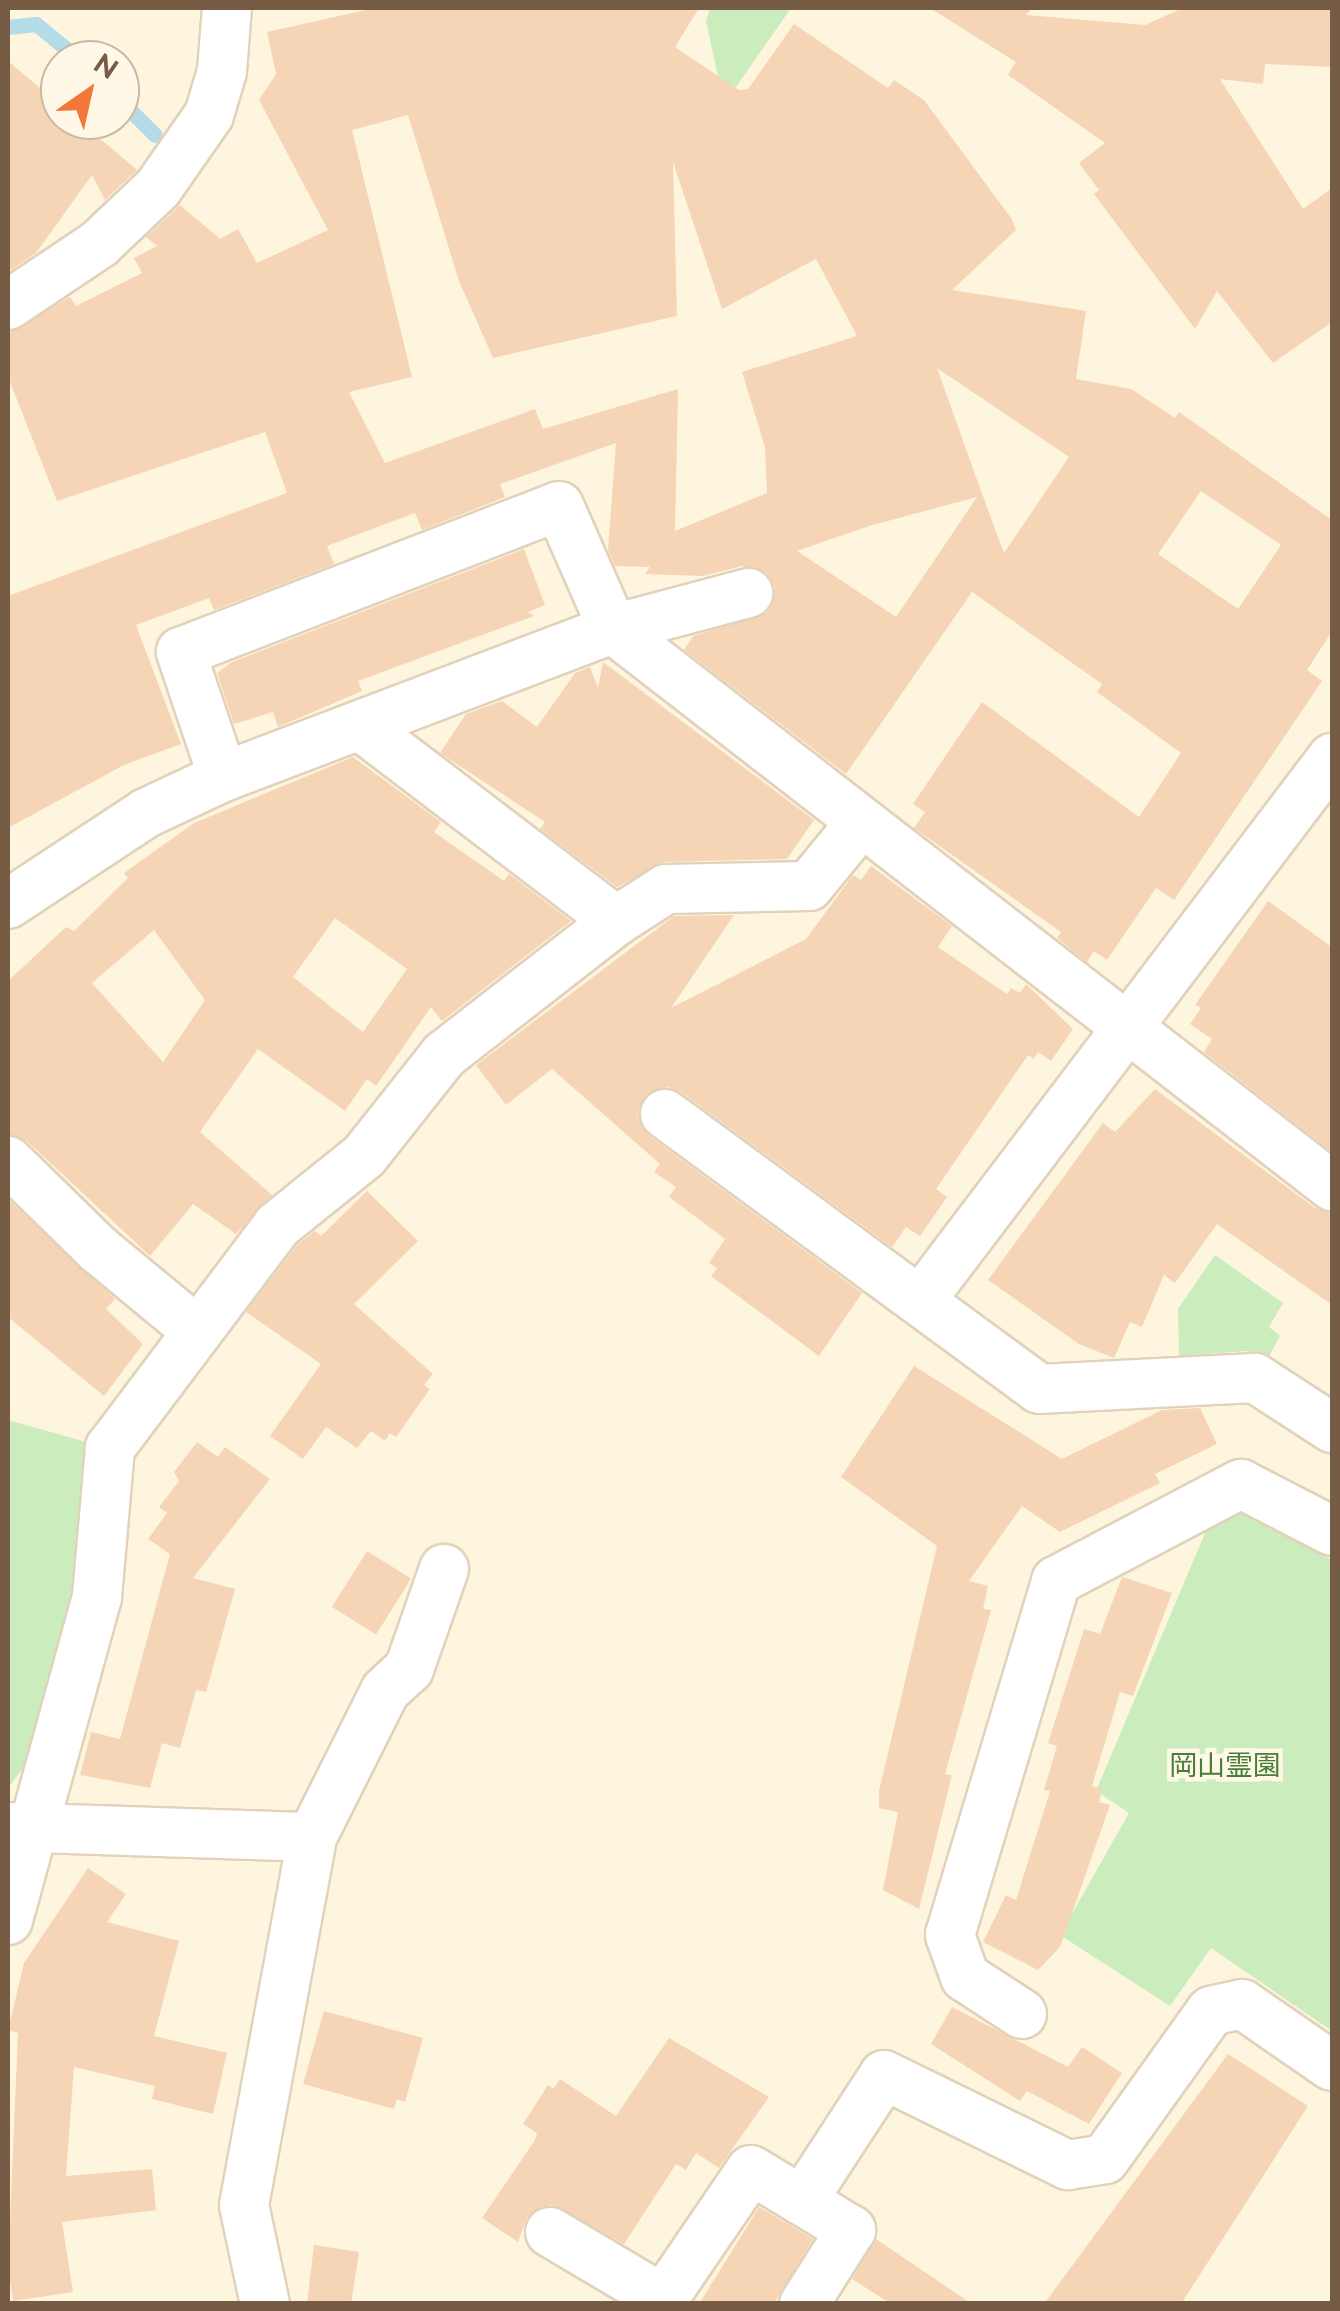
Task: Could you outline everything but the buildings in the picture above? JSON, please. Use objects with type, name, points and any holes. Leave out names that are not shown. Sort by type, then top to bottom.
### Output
[{"type":"street","points":[[8,305],[99,244],[158,188],[208,114],[222,72],[227,8]]},
{"type":"street","points":[[224,777],[180,652],[559,506],[613,630],[858,825],[1332,1186]]},
{"type":"street","points":[[8,904],[146,813],[224,777],[363,728],[613,630],[748,593]]},
{"type":"street","points":[[363,728],[616,921]]},
{"type":"street","points":[[920,1301],[1129,1031],[1332,758]]},
{"type":"street","points":[[8,1920],[20,1827],[97,1597],[110,1448],[276,1226],[364,1156],[444,1055],[616,921],[666,889],[809,886],[858,825]]},
{"type":"street","points":[[665,1114],[1040,1390],[1255,1378],[1332,1428]]},
{"type":"street","points":[[8,1161],[98,1249],[196,1330]]},
{"type":"street","points":[[1022,2014],[965,1977],[950,1935],[1056,1581],[1241,1484],[1332,1531]]},
{"type":"street","points":[[265,2304],[244,2205],[312,1837],[385,1691],[409,1669],[444,1568]]},
{"type":"street","points":[[20,1827],[312,1837]]},
{"type":"street","points":[[802,2201],[884,2075],[1068,2165],[1105,2160],[1212,2011],[1242,2004],[1332,2066]]},
{"type":"street","points":[[550,2232],[664,2299],[751,2170],[851,2230],[804,2304]]},
{"type":"green space","points":[[710,8],[791,8],[736,87],[720,86],[706,21]]},
{"type":"green space","points":[[1215,1255],[1283,1303],[1269,1327],[1280,1336],[1266,1362],[1248,1351],[1179,1356],[1178,1309]]},
{"type":"green space","points":[[8,1420],[90,1443],[80,1577],[24,1767],[8,1788]]},
{"type":"green space","name":"岡山霊園","points":[[1244,1509],[1332,1560],[1332,2031],[1211,1948],[1170,2006],[1060,1935],[1129,1813],[1096,1791],[1208,1526]]},
{"type":"waterway","points":[[8,27],[36,24],[56,40]]},
{"type":"waterway","points":[[140,120],[155,135]]}]
